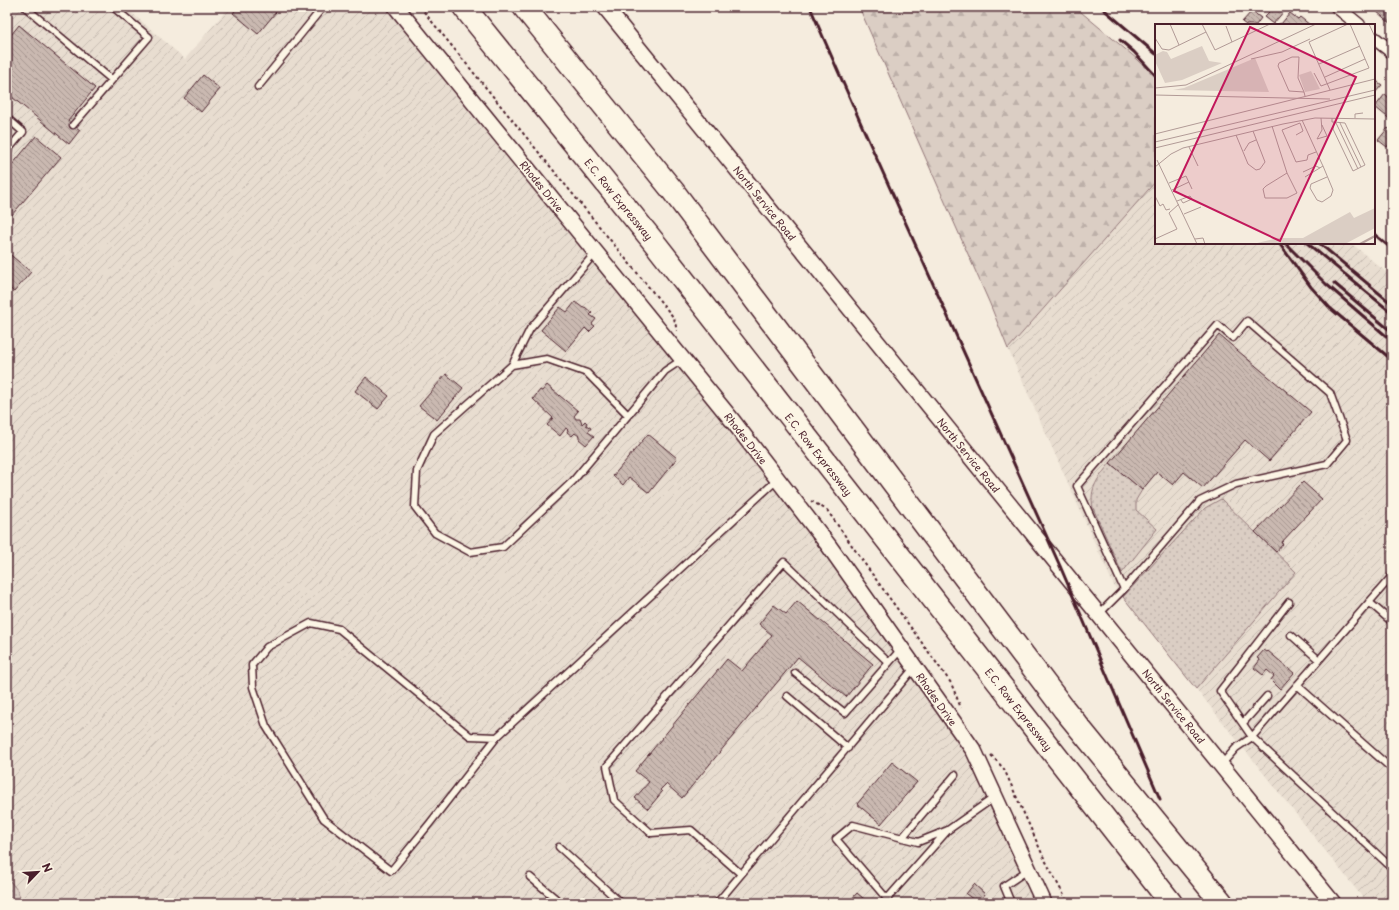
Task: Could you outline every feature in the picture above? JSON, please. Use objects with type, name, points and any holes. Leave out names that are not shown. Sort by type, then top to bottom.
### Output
[{"type":"highway","name":"E.C. Row Expressway","points":[[464,7],[657,246],[1171,903]]},
{"type":"highway","points":[[524,7],[673,191],[1064,709],[1222,903]]},
{"type":"street","name":"Rhodes Drive","points":[[396,7],[683,359],[829,546],[974,751],[1044,903]]},
{"type":"street","name":"North Service Road","points":[[605,7],[1333,903]]},
{"type":"street","points":[[1337,7],[1358,24]]},
{"type":"street","points":[[1375,39],[1392,52]]},
{"type":"lane","points":[[25,7],[112,80]]},
{"type":"lane","points":[[73,125],[149,37],[113,7]]},
{"type":"lane","points":[[258,87],[324,7]]},
{"type":"lane","points":[[7,118],[23,132],[7,151]]},
{"type":"lane","points":[[596,252],[530,329],[512,365],[434,434],[417,471],[415,507],[435,533],[470,552],[504,546],[573,480],[664,371],[683,359]]},
{"type":"lane","points":[[1099,614],[1124,589],[1200,501],[1236,484],[1327,464],[1347,440],[1330,393],[1247,321],[1232,338],[1218,325],[1077,486],[1124,589]]},
{"type":"lane","points":[[512,365],[547,359],[587,373],[628,415]]},
{"type":"lane","points":[[497,737],[470,736],[339,629],[311,623],[267,647],[252,665],[254,687],[266,726],[324,819],[391,871],[497,737],[778,479]]},
{"type":"lane","points":[[741,874],[691,830],[652,833],[614,800],[606,766],[784,562],[889,663]]},
{"type":"lane","points":[[1221,765],[1236,748],[1252,737],[1392,576]]},
{"type":"lane","points":[[1289,602],[1220,691],[1252,737],[1392,868]]},
{"type":"lane","points":[[1369,602],[1392,622]]},
{"type":"lane","points":[[1291,635],[1319,660]]},
{"type":"lane","points":[[795,673],[845,714],[902,648]]},
{"type":"lane","points":[[717,903],[915,667]]},
{"type":"lane","points":[[1297,685],[1392,770]]},
{"type":"lane","points":[[787,696],[848,748]]},
{"type":"lane","points":[[1242,723],[1266,696]]},
{"type":"lane","points":[[902,838],[955,775]]},
{"type":"lane","points":[[948,830],[887,899],[836,839],[853,825],[918,842],[948,830],[995,797]]},
{"type":"lane","points":[[559,847],[621,903]]},
{"type":"lane","points":[[1001,903],[1010,902],[1004,886],[1030,870]]},
{"type":"lane","points":[[530,876],[561,903]]},
{"type":"path","points":[[420,7],[674,318],[678,334]]},
{"type":"shaded area","points":[[7,7],[125,7],[185,59],[229,7],[386,7],[689,377],[796,513],[921,684],[972,762],[1036,903],[23,903],[17,890],[7,877]]},
{"type":"shaded area","points":[[1155,182],[1155,244],[1352,244],[1392,277],[1392,903],[1367,903],[1114,586],[1008,349]]},
{"type":"green space","points":[[859,7],[1075,7],[1155,76],[1155,182],[1008,349],[990,304]]},
{"type":"green space","points":[[1110,463],[1142,490],[1136,500],[1136,510],[1157,529],[1122,573],[1093,508],[1092,501],[1093,489]]},
{"type":"green space","points":[[1221,499],[1296,572],[1196,689],[1123,597],[1205,508]]},
{"type":"green space","points":[[7,877],[17,890],[23,903],[7,903]]},
{"type":"building","points":[[238,7],[280,7],[258,34],[233,13]]},
{"type":"building","points":[[1262,7],[1282,7],[1285,10],[1273,24],[1264,17],[1269,12]]},
{"type":"building","points":[[1377,7],[1392,7],[1392,25],[1375,10]]},
{"type":"building","points":[[1252,11],[1261,18],[1257,24],[1245,24],[1242,22]]},
{"type":"building","points":[[1290,13],[1298,19],[1300,17],[1309,24],[1281,24]]},
{"type":"building","points":[[19,25],[95,88],[68,121],[80,130],[69,144],[7,93],[7,40]]},
{"type":"building","points":[[203,75],[220,89],[201,112],[184,98]]},
{"type":"building","points":[[1375,80],[1382,85],[1375,93]]},
{"type":"building","points":[[1385,94],[1392,100],[1392,121],[1375,107]]},
{"type":"building","points":[[1388,128],[1392,131],[1392,141],[1387,147],[1378,140]]},
{"type":"building","points":[[36,136],[61,157],[11,216],[7,213],[7,171]]},
{"type":"building","points":[[7,252],[31,272],[14,292],[7,286]]},
{"type":"building","points":[[575,302],[583,308],[585,307],[592,313],[590,315],[596,319],[592,324],[595,326],[589,332],[585,328],[566,351],[541,330],[560,307],[567,312]]},
{"type":"building","points":[[1219,335],[1311,412],[1269,461],[1245,440],[1203,488],[1184,472],[1173,485],[1157,472],[1142,490],[1110,463]]},
{"type":"building","points":[[446,374],[463,388],[437,420],[419,406]]},
{"type":"building","points":[[366,377],[389,396],[378,409],[355,391]]},
{"type":"building","points":[[547,385],[578,411],[574,416],[576,419],[580,419],[582,424],[585,421],[587,423],[586,425],[591,428],[588,432],[594,436],[586,445],[575,433],[572,436],[567,432],[568,430],[566,428],[560,436],[547,425],[553,418],[533,399],[540,390],[542,391]]},
{"type":"building","points":[[648,434],[677,458],[649,493],[629,477],[623,485],[613,476]]},
{"type":"building","points":[[1303,482],[1322,499],[1281,543],[1283,544],[1276,552],[1255,532]]},
{"type":"building","points":[[797,601],[873,664],[846,697],[798,657],[682,798],[666,784],[660,790],[662,792],[648,809],[635,798],[649,782],[635,771],[727,659],[742,671],[772,635],[759,624],[774,605],[786,614]]},
{"type":"building","points":[[1264,650],[1267,652],[1268,651],[1294,673],[1280,689],[1271,680],[1274,676],[1267,670],[1263,675],[1254,668],[1260,660],[1257,658]]},
{"type":"building","points":[[892,762],[917,782],[881,824],[857,804]]},
{"type":"building","points":[[974,884],[985,894],[978,903],[966,894]]},
{"type":"building","points":[[857,893],[869,903],[848,903]]},
{"type":"railway","points":[[810,7],[1060,566],[1160,799]]},
{"type":"railway","points":[[1101,7],[1155,53]]},
{"type":"railway","points":[[1120,40],[1134,52],[1155,75]]},
{"type":"railway","points":[[1375,235],[1392,249]]},
{"type":"railway","points":[[1280,244],[1311,287],[1330,308],[1392,360]]},
{"type":"railway","points":[[1286,244],[1326,284],[1392,341]]},
{"type":"railway","points":[[1308,244],[1392,313]]},
{"type":"railway","points":[[1320,244],[1392,304]]},
{"type":"railway","points":[[1334,283],[1392,332]]}]
